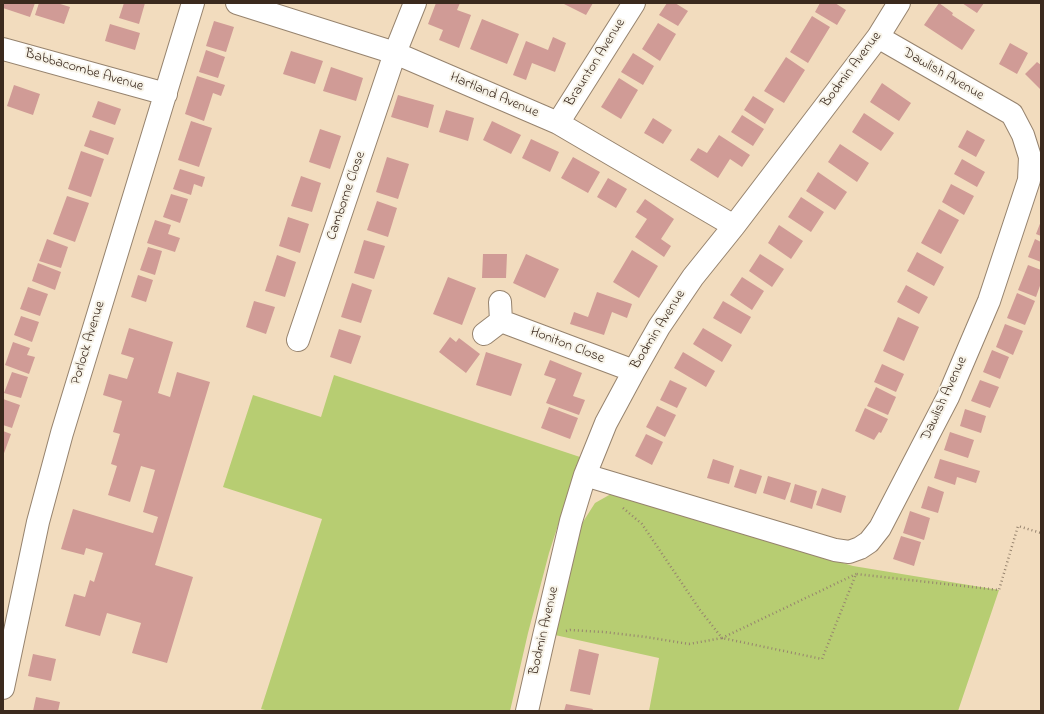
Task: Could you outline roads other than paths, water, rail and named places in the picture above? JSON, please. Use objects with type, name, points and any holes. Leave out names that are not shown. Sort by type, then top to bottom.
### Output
[{"type":"street","name":"Porlock Avenue","points":[[3,688],[38,522],[62,433],[193,3]]},
{"type":"street","name":"Hartland Avenue","points":[[237,3],[395,53],[558,123],[734,226]]},
{"type":"street","name":"Camborne Close","points":[[298,340],[395,53],[415,3]]},
{"type":"street","name":"Braunton Avenue","points":[[558,123],[634,3]]},
{"type":"street","name":"Bodmin Avenue","points":[[528,711],[571,521],[585,475],[606,423],[659,327],[693,277],[734,226],[878,37],[899,3]]},
{"type":"street","name":"Dawlish Avenue","points":[[585,475],[835,550],[849,552],[860,548],[869,542],[880,528],[948,397],[989,301],[1029,180],[1030,157],[1023,135],[1012,114],[878,37]]},
{"type":"street","name":"Babbacombe Avenue","points":[[3,49],[166,94]]},
{"type":"street","name":"Honiton Close","points":[[495,319],[634,371]]}]
